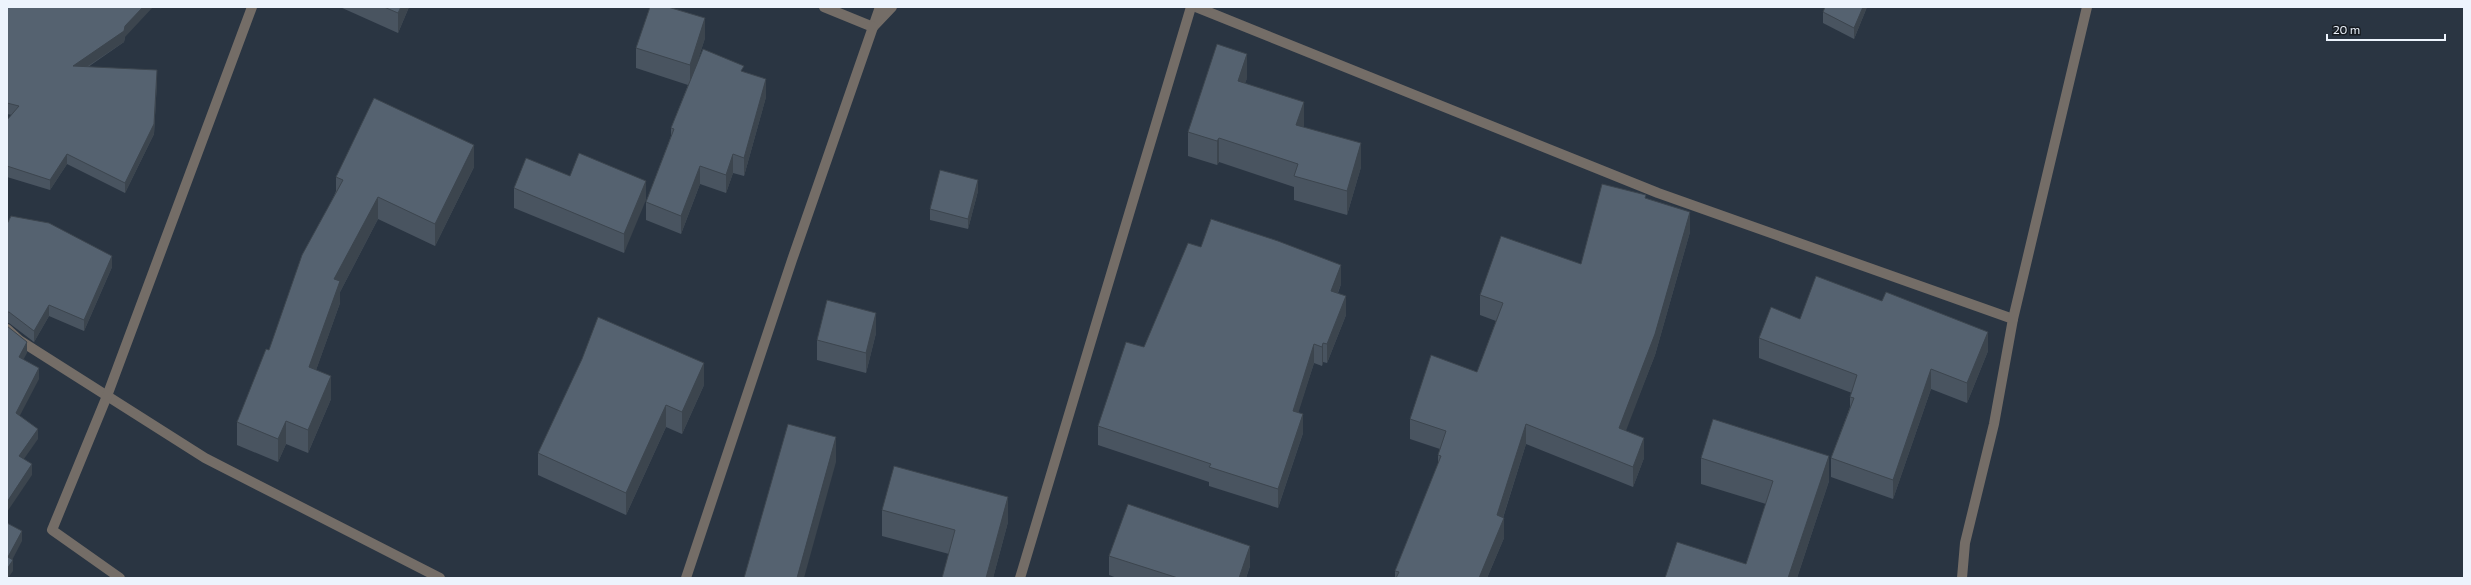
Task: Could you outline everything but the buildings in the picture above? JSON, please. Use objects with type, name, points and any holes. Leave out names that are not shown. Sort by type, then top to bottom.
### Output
[{"type":"street","points":[[120,578],[52,530],[107,396],[252,7]]},
{"type":"street","points":[[824,7],[873,27]]},
{"type":"street","points":[[686,578],[792,260],[880,7]]},
{"type":"street","points":[[873,27],[892,7]]},
{"type":"street","points":[[1020,578],[1191,7]]},
{"type":"street","points":[[1196,7],[1658,193],[2013,319]]},
{"type":"street","points":[[1962,578],[1965,543],[1994,424],[2013,319],[2087,7]]},
{"type":"street","points":[[7,329],[19,340],[205,458],[440,578]]}]
